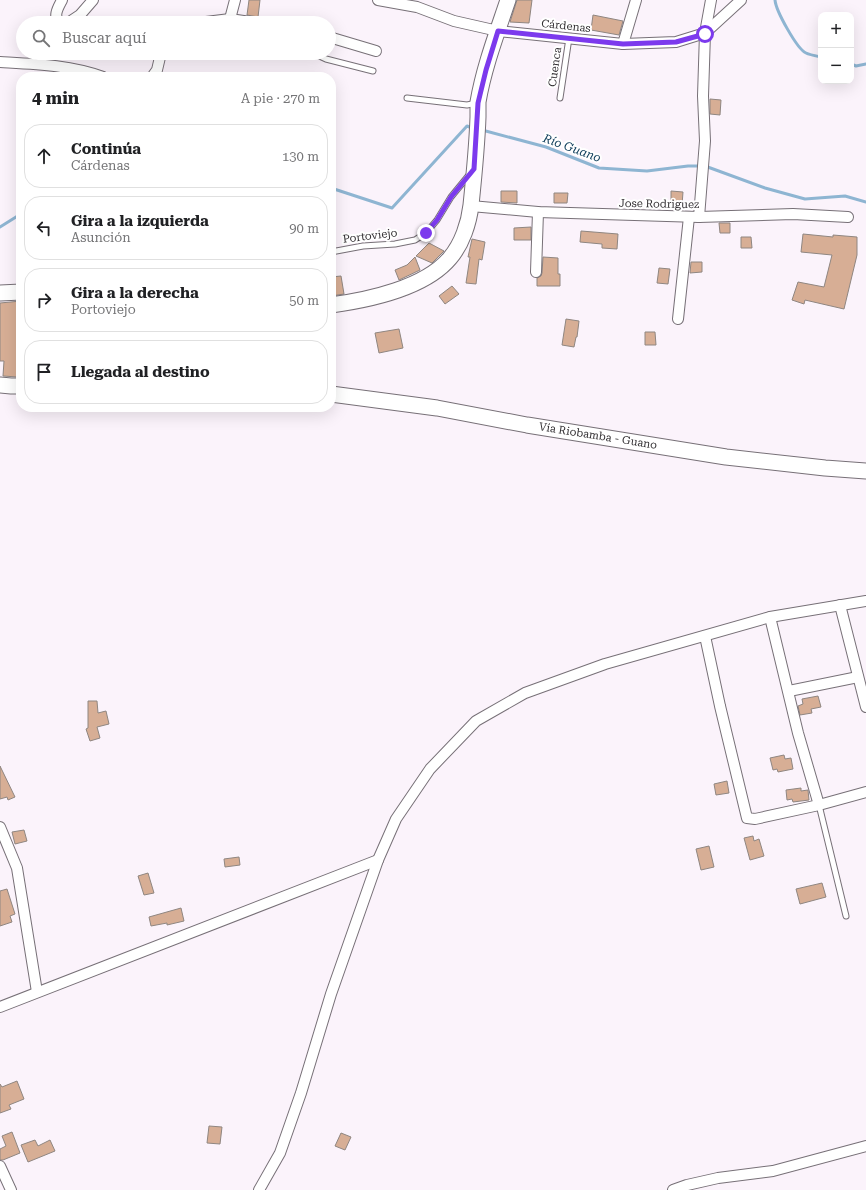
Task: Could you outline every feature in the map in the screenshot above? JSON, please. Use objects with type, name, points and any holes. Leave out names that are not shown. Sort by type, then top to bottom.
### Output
[{"type":"main road","points":[[336,304],[377,297],[424,278],[450,259],[457,248],[465,232],[471,206],[478,110],[486,70],[508,0]]},
{"type":"main road","points":[[0,293],[16,292]]},
{"type":"main road","points":[[0,385],[16,386]]},
{"type":"main road","name":"Vía Riobamba - Guano","points":[[336,395],[437,408],[528,425],[726,457],[866,471]]},
{"type":"street","points":[[56,16],[62,0]]},
{"type":"street","points":[[78,16],[93,0]]},
{"type":"street","points":[[231,16],[236,0]]},
{"type":"street","name":"Cárdenas","points":[[378,0],[418,4],[454,21],[498,31],[623,44],[676,42],[705,34],[741,0]]},
{"type":"street","points":[[623,44],[636,0]]},
{"type":"street","points":[[678,319],[694,217],[702,182],[705,141],[703,96],[705,34],[711,0]]},
{"type":"street","points":[[336,39],[376,51]]},
{"type":"street","points":[[155,72],[159,60]]},
{"type":"street","points":[[0,62],[37,64],[88,72]]},
{"type":"street","name":"Jose Rodriguez","points":[[471,206],[538,212],[694,217],[768,214],[848,216]]},
{"type":"street","points":[[536,272],[538,212]]},
{"type":"street","points":[[259,1190],[280,1153],[301,1093],[331,994],[378,860],[396,819],[430,769],[476,721],[525,693],[605,664],[770,617],[866,601]]},
{"type":"street","points":[[840,605],[866,707]]},
{"type":"street","points":[[770,617],[789,690],[798,733],[819,805]]},
{"type":"street","points":[[705,636],[747,818],[755,819],[819,805],[866,792]]},
{"type":"street","points":[[789,690],[858,677]]},
{"type":"street","points":[[0,827],[17,868],[37,992]]},
{"type":"street","points":[[0,1007],[378,860]]},
{"type":"street","points":[[673,1190],[686,1185],[718,1178],[773,1171],[866,1146]]},
{"type":"street","points":[[0,1166],[12,1190]]},
{"type":"lane","name":"Cuenca","points":[[560,98],[569,38]]},
{"type":"lane","points":[[330,60],[373,71]]},
{"type":"lane","points":[[407,98],[467,105],[478,110]]},
{"type":"lane","name":"Portoviejo","points":[[336,251],[363,246],[395,244],[415,240],[426,233],[437,220],[451,197],[474,169]]},
{"type":"lane","points":[[819,805],[846,916]]},
{"type":"building","points":[[249,0],[260,0],[258,16],[247,15]]},
{"type":"building","points":[[517,0],[532,0],[529,23],[510,22]]},
{"type":"building","points":[[593,15],[623,21],[619,35],[591,30]]},
{"type":"building","points":[[710,99],[721,100],[720,115],[710,114]]},
{"type":"building","points":[[501,191],[517,191],[517,203],[501,202]]},
{"type":"building","points":[[671,191],[683,192],[682,205],[671,205]]},
{"type":"building","points":[[554,193],[568,193],[567,203],[554,203]]},
{"type":"building","points":[[719,223],[730,223],[730,233],[720,233]]},
{"type":"building","points":[[531,227],[531,240],[514,240],[514,228]]},
{"type":"building","points":[[581,231],[618,234],[617,249],[602,248],[602,244],[580,242]]},
{"type":"building","points":[[803,234],[833,237],[833,235],[857,237],[857,255],[844,309],[805,300],[804,304],[792,300],[798,282],[824,287],[832,255],[801,252]]},
{"type":"building","points":[[741,237],[751,237],[752,248],[741,248]]},
{"type":"building","points":[[472,239],[485,242],[482,260],[479,259],[476,284],[466,283],[470,257],[468,257]]},
{"type":"building","points":[[429,243],[444,251],[432,263],[416,256]]},
{"type":"building","points":[[415,257],[420,270],[399,280],[395,270],[407,265]]},
{"type":"building","points":[[543,257],[558,258],[560,286],[537,286],[537,278],[541,276],[542,273]]},
{"type":"building","points":[[691,262],[702,262],[702,272],[690,273]]},
{"type":"building","points":[[659,268],[670,269],[668,284],[657,283]]},
{"type":"building","points":[[336,276],[341,276],[344,294],[336,295]]},
{"type":"building","points":[[452,286],[459,294],[445,304],[439,296]]},
{"type":"building","points":[[16,301],[16,377],[3,376],[4,361],[0,361],[0,303]]},
{"type":"building","points":[[566,319],[579,321],[574,347],[562,345]]},
{"type":"building","points":[[399,329],[403,348],[379,353],[375,333]]},
{"type":"building","points":[[645,332],[655,332],[656,345],[645,345]]},
{"type":"building","points":[[818,696],[821,707],[811,709],[812,713],[800,715],[798,706],[803,704],[802,699]]},
{"type":"building","points":[[88,701],[97,701],[98,713],[106,711],[109,724],[97,727],[100,738],[90,741],[86,729],[88,728]]},
{"type":"building","points":[[784,755],[785,759],[791,758],[793,769],[778,772],[777,769],[773,770],[770,758]]},
{"type":"building","points":[[0,766],[15,797],[8,800],[7,797],[0,799]]},
{"type":"building","points":[[727,781],[729,793],[716,795],[714,784]]},
{"type":"building","points":[[801,788],[801,791],[808,790],[809,800],[793,802],[792,799],[787,800],[786,790]]},
{"type":"building","points":[[24,830],[27,841],[15,844],[12,832]]},
{"type":"building","points":[[753,836],[754,841],[759,839],[764,856],[750,860],[744,838]]},
{"type":"building","points":[[709,846],[714,867],[701,870],[696,849]]},
{"type":"building","points":[[239,857],[240,865],[225,867],[224,859]]},
{"type":"building","points":[[148,873],[154,893],[144,895],[138,876]]},
{"type":"building","points":[[822,883],[826,897],[800,904],[796,889]]},
{"type":"building","points":[[7,889],[15,914],[10,916],[12,922],[0,926],[0,891]]},
{"type":"building","points":[[181,908],[184,921],[167,925],[167,923],[151,926],[149,917]]},
{"type":"building","points":[[17,1081],[24,1099],[9,1105],[11,1109],[0,1113],[0,1084],[2,1087]]},
{"type":"building","points":[[209,1126],[222,1127],[220,1144],[207,1143]]},
{"type":"building","points":[[12,1132],[20,1153],[0,1160],[0,1149],[6,1146],[2,1136]]},
{"type":"building","points":[[341,1133],[351,1137],[345,1150],[335,1146]]},
{"type":"building","points":[[35,1140],[38,1146],[50,1140],[55,1151],[28,1162],[21,1145]]},
{"type":"waterway","points":[[775,0],[783,21],[798,45],[806,53],[818,56]]},
{"type":"waterway","points":[[854,65],[866,64]]},
{"type":"waterway","name":"Río Guano","points":[[336,190],[392,208],[467,126],[472,128]]},
{"type":"waterway","name":"Río Guano","points":[[482,130],[546,147],[599,168],[647,171],[688,166],[705,166],[765,188],[805,199],[845,196],[866,202]]},
{"type":"waterway","name":"Río Guano","points":[[0,227],[16,217]]},
{"type":"route","points":[[426,233],[437,220],[451,197],[474,169],[478,103],[498,31],[623,44],[676,42],[705,34]]}]
